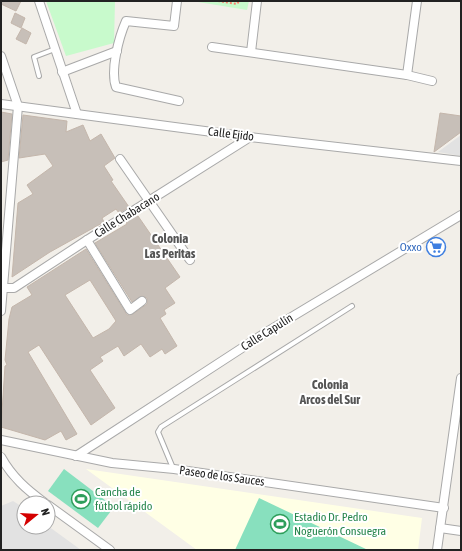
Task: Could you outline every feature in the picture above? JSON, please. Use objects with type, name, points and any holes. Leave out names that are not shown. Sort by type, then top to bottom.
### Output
[{"type":"street","points":[[39,1],[77,114]]},
{"type":"street","points":[[177,1],[174,26],[126,21],[122,30],[117,52],[113,80],[116,88],[179,101]]},
{"type":"street","points":[[250,52],[256,1]]},
{"type":"street","points":[[407,75],[417,1]]},
{"type":"street","points":[[212,48],[250,52],[407,75],[432,81]]},
{"type":"street","points":[[62,72],[117,52]]},
{"type":"street","points":[[1,56],[18,106],[1,311]]},
{"type":"street","name":"Calle Ejido","points":[[1,104],[250,137],[461,161]]},
{"type":"street","name":"Calle Chabacano","points":[[3,288],[14,288],[250,137]]},
{"type":"street","points":[[120,159],[190,260]]},
{"type":"street","name":"Calle Capulín","points":[[76,456],[265,333],[461,215]]},
{"type":"street","points":[[87,240],[130,310],[142,301]]},
{"type":"street","points":[[437,550],[461,378]]},
{"type":"street","name":"Paseo de los Sauces","points":[[1,440],[112,463],[174,469],[444,508]]},
{"type":"street","points":[[452,447],[461,448]]},
{"type":"street","points":[[1,458],[6,467],[25,488],[34,495]]},
{"type":"street","points":[[56,511],[110,550]]},
{"type":"street","points":[[440,528],[461,531]]},
{"type":"lane","points":[[39,76],[34,58],[55,48]]},
{"type":"lane","points":[[174,469],[160,440],[158,432],[161,427],[352,306]]},
{"type":"path","points":[[218,1],[237,4],[240,1]]},
{"type":"shaded area","points":[[461,135],[461,156],[438,152]]},
{"type":"shaded area","points":[[86,469],[422,518],[418,550],[197,550]]},
{"type":"shaded area","points":[[13,501],[16,503],[16,535],[56,535],[56,532],[81,550],[1,550],[1,506]]},
{"type":"green space","points":[[46,1],[115,1],[114,43],[66,56]]},
{"type":"green space","points":[[192,1],[249,1],[247,10]]},
{"type":"green space","name":"Cancha de fútbol rápido","points":[[64,469],[114,507],[98,528],[56,497],[56,495],[48,491]]},
{"type":"green space","name":"Estadio Dr. Pedro Noguerón Consuegra","points":[[259,498],[368,550],[235,550]]},
{"type":"building","points":[[1,1],[21,1],[16,11],[1,4]]},
{"type":"building","points":[[15,13],[25,18],[21,28],[11,23]]},
{"type":"building","points":[[22,28],[31,33],[26,44],[16,39]]},
{"type":"building","points":[[1,112],[12,114],[8,160],[1,162]]},
{"type":"building","points":[[440,113],[461,116],[461,132],[434,152]]},
{"type":"building","points":[[23,115],[67,121],[66,132],[83,125],[90,141],[101,134],[115,158],[104,166],[113,180],[111,181],[129,207],[119,213],[116,209],[102,218],[104,222],[50,252],[12,277],[18,203],[33,194],[27,185],[53,166],[45,154],[19,158]]},
{"type":"building","points":[[135,216],[138,216],[180,277],[165,288],[175,303],[164,310],[166,314],[160,318],[177,346],[165,354],[162,349],[150,357],[141,344],[124,356],[118,346],[100,357],[103,361],[90,370],[115,408],[91,425],[39,345],[28,352],[77,434],[66,440],[61,431],[45,440],[1,427],[5,366],[7,365],[5,360],[9,319],[12,307],[32,295],[27,287],[86,249],[127,315],[133,314],[147,304],[147,298],[142,296],[132,302],[95,243],[127,224],[126,222]],"holes":[[[90,280],[116,321],[109,329],[93,338],[65,295]]]},
{"type":"place","name":"Oxxo","points":[[436,247]]},
{"type":"place","name":"Cancha de fútbol rápido","points":[[81,499]]},
{"type":"place","name":"Estadio Dr. Pedro Noguerón Consuegra","points":[[280,524]]},
{"type":"district","name":"Colonia Las Peritas","points":[[170,246]]},
{"type":"district","name":"Colonia Arcos del Sur","points":[[330,392]]}]
